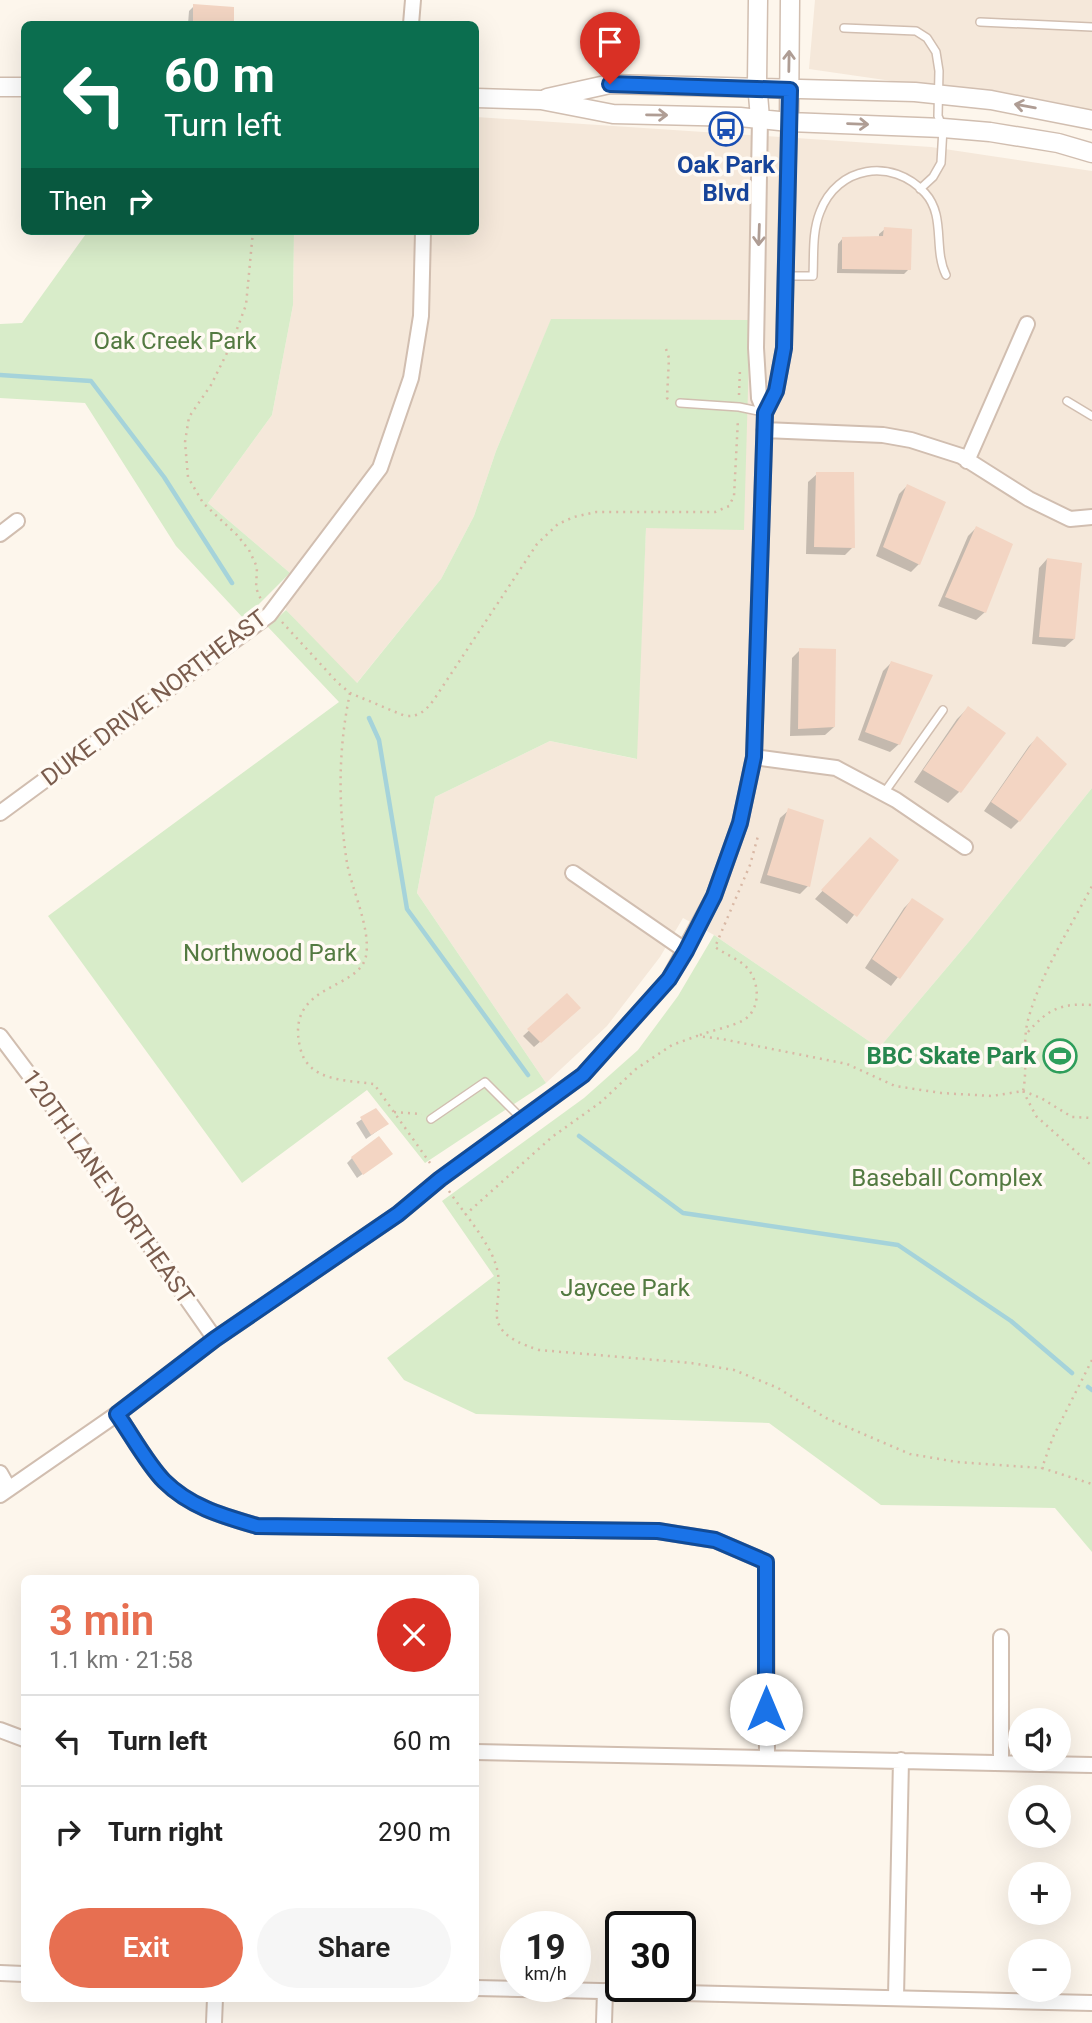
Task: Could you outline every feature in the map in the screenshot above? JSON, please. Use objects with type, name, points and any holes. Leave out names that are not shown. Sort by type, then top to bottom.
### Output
[{"type":"street","points":[[411,21],[413,0]]},
{"type":"street","points":[[758,0],[760,118],[756,348],[759,398],[765,413]]},
{"type":"street","points":[[0,1474],[4,1492],[117,1414],[215,1339],[398,1214],[440,1179],[583,1075],[669,979],[686,951],[714,896],[740,823],[754,757],[765,413],[776,391],[784,348],[790,0]]},
{"type":"street","points":[[541,100],[610,84],[915,92],[991,100],[1092,120]]},
{"type":"street","points":[[0,87],[21,87]]},
{"type":"street","points":[[479,98],[541,100],[613,114],[760,118],[789,122],[990,132],[1092,153]]},
{"type":"street","name":"DUKE DRIVE NORTHEAST","points":[[0,813],[272,611],[380,468],[411,378],[421,316],[423,235]]},
{"type":"street","points":[[967,461],[1027,324]]},
{"type":"street","points":[[764,430],[883,435],[911,440],[967,461],[1028,499],[1070,519],[1092,517]]},
{"type":"street","points":[[0,534],[17,521]]},
{"type":"street","points":[[754,757],[836,768],[884,793],[965,847]]},
{"type":"street","points":[[573,873],[686,951]]},
{"type":"street","name":"120TH LANE NORTHEAST","points":[[0,1035],[215,1339]]},
{"type":"street","points":[[117,1414],[163,1481],[213,1513],[257,1526],[658,1531],[715,1540],[766,1562],[767,1758]]},
{"type":"street","points":[[1001,1637],[1001,1763]]},
{"type":"street","points":[[0,1730],[21,1738]]},
{"type":"street","points":[[479,1752],[1092,1765]]},
{"type":"street","points":[[896,1997],[901,1760]]},
{"type":"street","points":[[0,1973],[21,1974]]},
{"type":"street","points":[[479,1988],[605,1991],[604,2023]]},
{"type":"street","points":[[696,1993],[1092,2003]]},
{"type":"street","points":[[214,2023],[215,2002]]},
{"type":"lane","points":[[980,22],[1092,27]]},
{"type":"lane","points":[[844,28],[916,31],[927,38],[936,52],[939,71],[938,116],[943,128],[941,163],[933,177],[920,189]]},
{"type":"lane","points":[[785,276],[814,276],[816,228],[820,211],[829,195],[843,182],[862,172],[880,169],[906,178],[920,189],[934,209],[939,229],[940,261],[946,275]]},
{"type":"lane","points":[[1067,401],[1092,416]]},
{"type":"lane","points":[[680,403],[738,407],[765,413]]},
{"type":"lane","points":[[884,793],[943,710]]},
{"type":"lane","points":[[430,1119],[485,1082],[522,1119]]},
{"type":"path","points":[[253,235],[246,305],[231,345],[211,385],[189,417],[185,442],[188,477],[203,503],[249,550],[257,567],[256,588],[259,600],[350,693],[405,716],[423,712],[433,701],[537,544],[558,524],[596,512],[715,512],[729,506],[736,484],[740,369]]},
{"type":"path","points":[[217,339],[231,345]]},
{"type":"path","points":[[666,349],[669,358],[667,398],[671,402],[680,403]]},
{"type":"path","points":[[350,693],[342,731],[341,812],[347,861],[366,934],[366,957],[359,970],[313,999],[304,1010],[297,1032],[303,1057],[315,1073],[374,1084],[430,1163]]},
{"type":"path","points":[[465,1215],[552,1137],[601,1102],[636,1069],[672,1045],[744,1020],[754,1007],[757,989],[754,975],[742,963],[715,947],[750,865],[758,836]]},
{"type":"path","points":[[1092,886],[1039,991],[1026,1035],[1027,1076],[1023,1091],[1036,1116],[1092,1166]]},
{"type":"path","points":[[1026,1035],[1049,1012],[1066,1005],[1092,1005]]},
{"type":"path","points":[[697,1036],[847,1064],[895,1086],[941,1093],[992,1096],[1023,1091],[1041,1098],[1072,1117],[1092,1118]]},
{"type":"path","points":[[394,1112],[423,1114],[430,1119]]},
{"type":"path","points":[[449,1191],[492,1255],[499,1288],[495,1319],[502,1331],[516,1343],[539,1350],[691,1363],[734,1370],[778,1388],[826,1418],[910,1454],[957,1462],[1042,1468],[1092,1484]]},
{"type":"path","points":[[1042,1468],[1053,1437],[1092,1360]]},
{"type":"shaded area","points":[[815,0],[1092,0],[1092,113],[1085,109],[809,69]]},
{"type":"shaded area","points":[[479,117],[931,147],[1092,171],[1092,788],[972,938],[879,1048],[714,935],[683,918],[660,957],[607,1026],[546,1083],[417,893],[435,797],[550,741],[636,759],[646,527],[551,320],[496,451],[474,516],[441,579],[356,684],[286,610],[290,573],[208,503],[272,415],[293,305],[294,235],[479,235]]},
{"type":"green space","name":"Oak Creek Park","points":[[85,235],[294,235],[293,305],[272,415],[208,503],[290,573],[244,619],[176,546],[85,403],[0,398],[0,324],[22,323]]},
{"type":"green space","name":"Northwood Park","points":[[551,319],[750,320],[744,530],[646,528],[637,759],[550,741],[435,797],[417,893],[546,1083],[425,1163],[367,1090],[242,1183],[48,916],[339,702],[268,627],[286,610],[357,683],[441,579],[474,516],[496,451]]},
{"type":"green space","points":[[1092,788],[1092,1552],[1055,1508],[881,1505],[769,1423],[476,1414],[404,1380],[387,1358],[494,1276],[442,1201],[584,1098],[638,1050],[678,996],[714,935],[879,1048],[972,938]]},
{"type":"building","points":[[193,4],[234,7],[234,21],[193,21]]},
{"type":"building","points":[[884,227],[912,229],[911,270],[842,269],[842,237],[883,236]]},
{"type":"building","points":[[816,472],[854,472],[855,548],[814,547]]},
{"type":"building","points":[[907,484],[946,502],[920,565],[883,547]]},
{"type":"building","points":[[976,526],[1013,544],[986,613],[945,597]]},
{"type":"building","points":[[1047,558],[1082,563],[1075,639],[1039,637]]},
{"type":"building","points":[[799,648],[836,649],[835,727],[798,729]]},
{"type":"building","points":[[891,661],[933,675],[900,745],[865,732]]},
{"type":"building","points":[[968,706],[1006,733],[961,793],[923,770]]},
{"type":"building","points":[[1037,736],[1067,764],[1020,822],[991,802]]},
{"type":"building","points":[[788,808],[824,820],[810,887],[767,875]]},
{"type":"building","points":[[870,837],[899,860],[857,917],[821,890]]},
{"type":"building","points":[[912,898],[944,919],[900,979],[872,959]]},
{"type":"building","points":[[567,993],[581,1008],[541,1043],[527,1029]]},
{"type":"building","points":[[376,1108],[389,1124],[371,1135],[360,1117]]},
{"type":"building","points":[[379,1136],[393,1154],[363,1175],[351,1157]]},
{"type":"waterway","points":[[0,375],[91,381],[164,477],[232,583]]},
{"type":"waterway","points":[[369,718],[379,740],[407,909],[528,1075]]},
{"type":"waterway","points":[[579,1136],[683,1213],[898,1245],[1011,1321],[1072,1373]]},
{"type":"waterway","points":[[1088,1387],[1092,1390]]},
{"type":"place","name":"Oak Park Blvd","points":[[726,129]]},
{"type":"place","name":"BBC Skate Park","points":[[1060,1056]]},
{"type":"route","points":[[610,84],[790,90],[784,348],[776,391],[765,413],[754,757],[740,823],[714,896],[669,979],[583,1075],[440,1179],[398,1214],[215,1339],[117,1414],[163,1481],[213,1513],[257,1526],[658,1531],[715,1540],[766,1562],[766,1709]]},
{"type":"park label","name":"Baseball Complex","points":[[947,1178]]},
{"type":"park label","name":"Jaycee Park","points":[[625,1288]]}]
